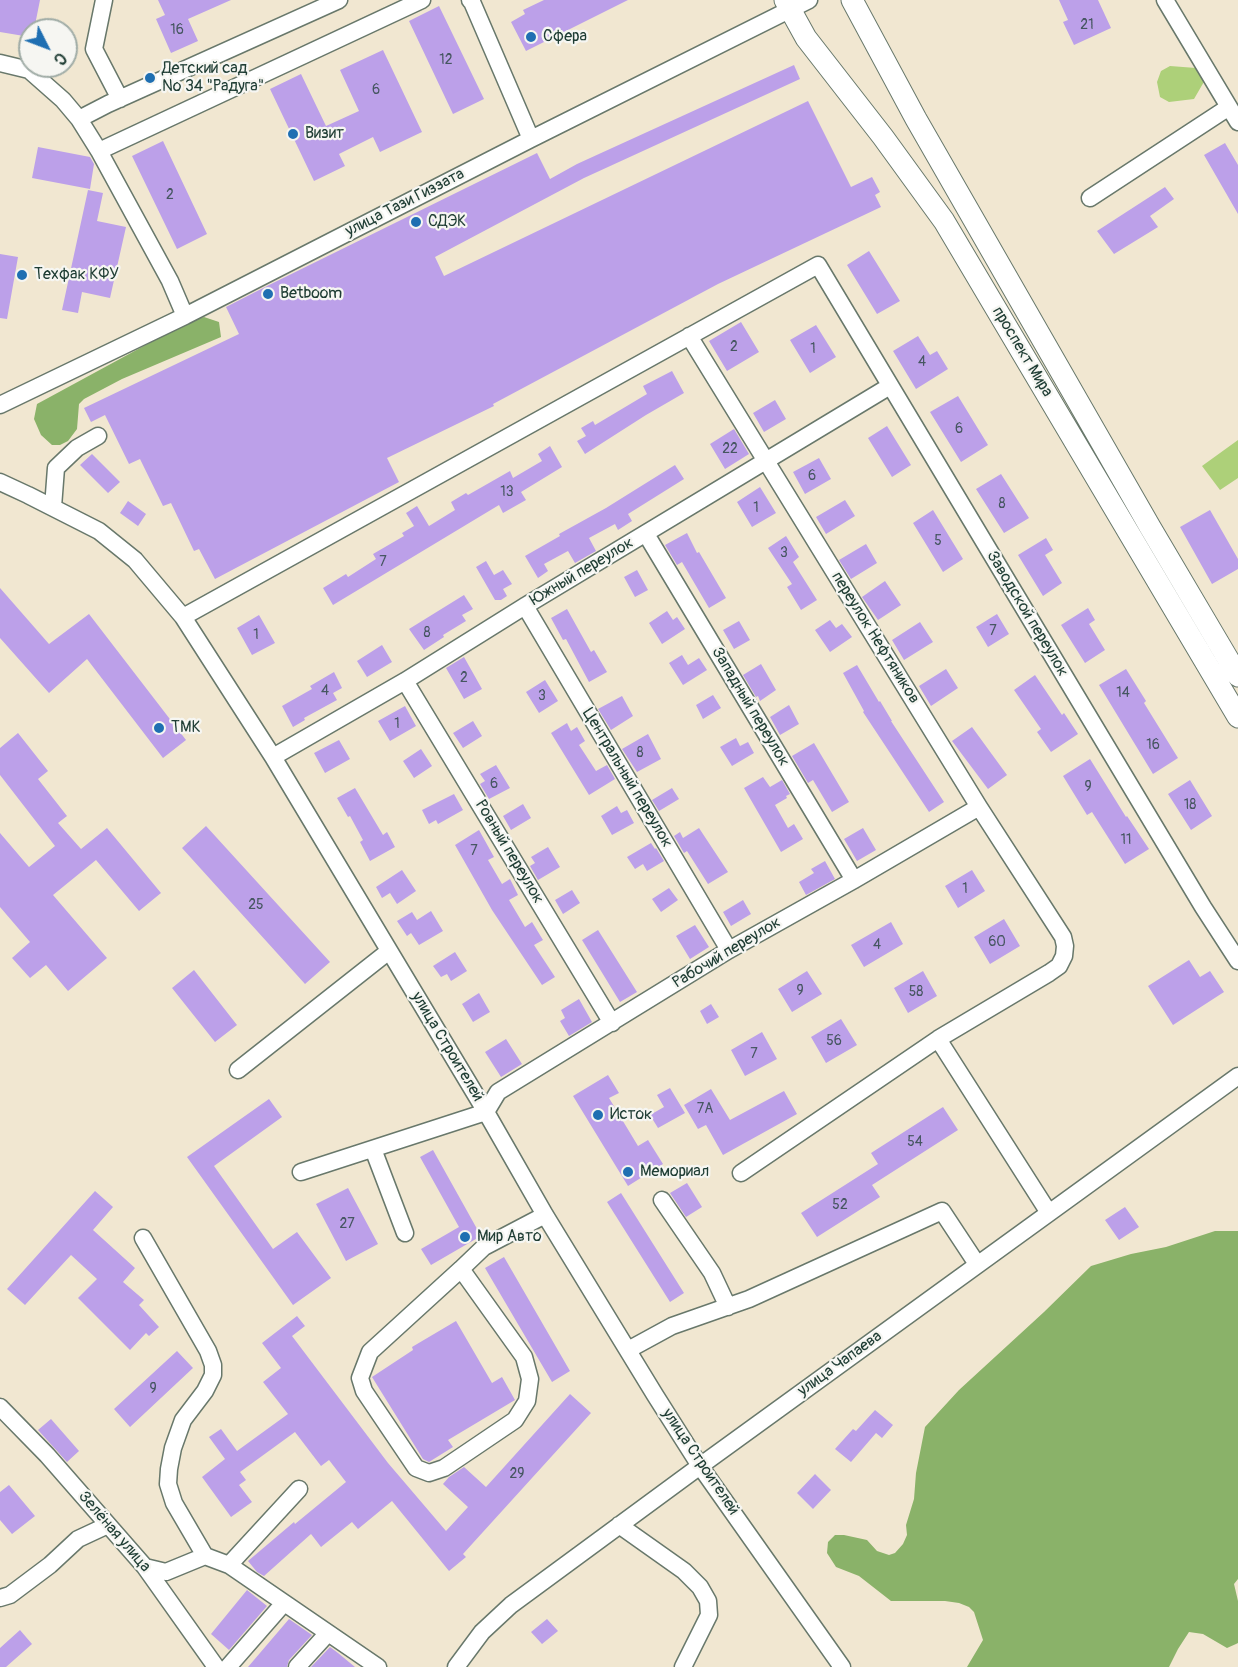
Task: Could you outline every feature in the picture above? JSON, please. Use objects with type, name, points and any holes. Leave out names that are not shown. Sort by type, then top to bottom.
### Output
[{"type":"main road","name":"проспект Мира","points":[[852,0],[916,119],[1238,676]]},
{"type":"main road","name":"проспект Мира","points":[[795,3],[806,38],[883,137],[944,221],[1238,717]]},
{"type":"main road","points":[[883,137],[907,128],[916,119]]},
{"type":"street","points":[[104,0],[94,49],[120,99]]},
{"type":"street","points":[[79,119],[339,0]]},
{"type":"street","points":[[99,151],[422,0]]},
{"type":"street","points":[[470,0],[531,139]]},
{"type":"street","points":[[1090,198],[1234,114],[1165,0]]},
{"type":"street","name":"улица Тази Гиззата","points":[[0,405],[185,316],[795,3]]},
{"type":"street","points":[[0,63],[29,70],[63,100],[79,119],[170,281],[185,316]]},
{"type":"street","name":"Заводской переулок","points":[[689,336],[818,265],[1203,907],[1238,961]]},
{"type":"street","points":[[183,617],[689,336]]},
{"type":"street","name":"переулок Нефтяников","points":[[689,336],[979,807],[1064,938],[1064,956],[1059,966],[938,1039]]},
{"type":"street","name":"Южный переулок","points":[[273,757],[405,681],[890,386]]},
{"type":"street","points":[[52,507],[56,468],[77,448],[98,436]]},
{"type":"street","name":"улица Строителей","points":[[0,482],[99,531],[135,560],[183,617],[273,757],[486,1112],[545,1215],[700,1466],[842,1667]]},
{"type":"street","name":"Западный переулок","points":[[646,534],[854,880]]},
{"type":"street","name":"Центральный переулок","points":[[525,606],[729,950]]},
{"type":"street","name":"Ровный переулок","points":[[405,681],[612,1023]]},
{"type":"street","name":"Рабочий переулок","points":[[486,1112],[498,1092],[729,950],[979,807]]},
{"type":"street","points":[[238,1070],[389,951]]},
{"type":"street","points":[[741,1173],[938,1039],[1049,1213]]},
{"type":"street","name":"улица Чапаева","points":[[456,1667],[482,1632],[511,1605],[1238,1076]]},
{"type":"street","points":[[301,1172],[486,1112]]},
{"type":"street","points":[[373,1149],[405,1233]]},
{"type":"street","points":[[662,1200],[712,1273],[728,1307]]},
{"type":"street","points":[[628,1350],[672,1326],[760,1294],[942,1211],[977,1264]]},
{"type":"street","points":[[461,1269],[524,1357],[530,1379],[527,1401],[515,1420],[444,1468],[429,1473],[416,1468],[364,1390],[360,1378],[370,1352],[484,1247],[545,1215]]},
{"type":"street","points":[[143,1238],[208,1351],[213,1365],[213,1375],[205,1391],[183,1420],[173,1449],[168,1484],[174,1503],[205,1556],[229,1565],[328,1633],[367,1664]]},
{"type":"street","name":"Зелёная улица","points":[[0,1407],[47,1455],[146,1567],[216,1667]]},
{"type":"street","points":[[229,1565],[299,1489]]},
{"type":"street","points":[[0,1598],[10,1595],[42,1571],[78,1539],[108,1525]]},
{"type":"street","points":[[619,1525],[684,1571],[700,1587],[708,1601],[710,1615],[683,1667]]},
{"type":"street","points":[[146,1567],[166,1572],[205,1556]]},
{"type":"street","points":[[228,1667],[284,1603]]},
{"type":"street","points":[[297,1667],[328,1633]]},
{"type":"green space","points":[[1170,66],[1196,68],[1205,80],[1194,99],[1169,102],[1160,97],[1157,82],[1161,71]]},
{"type":"green space","points":[[204,317],[219,322],[221,337],[122,379],[84,399],[79,404],[77,429],[68,441],[60,445],[52,445],[41,435],[34,419],[37,404],[188,322]]},
{"type":"green space","points":[[1238,440],[1238,478],[1220,490],[1202,466]]},
{"type":"green space","points":[[1215,1231],[1238,1231],[1238,1579],[1234,1584],[1238,1601],[1238,1643],[1227,1648],[1203,1634],[1189,1632],[1169,1667],[967,1667],[983,1640],[974,1612],[969,1607],[945,1601],[891,1601],[859,1576],[836,1567],[827,1553],[828,1542],[835,1535],[867,1540],[877,1551],[889,1555],[895,1553],[903,1544],[914,1499],[916,1473],[925,1427],[959,1390],[1091,1266],[1131,1254],[1166,1247]]},
{"type":"building","points":[[0,0],[40,0],[36,18],[18,18],[18,35],[0,32]]},
{"type":"building","points":[[158,0],[231,0],[188,19],[198,41],[171,53],[156,19],[165,15]]},
{"type":"building","points":[[544,0],[628,0],[526,51],[511,22],[525,14],[523,10]]},
{"type":"building","points":[[1059,0],[1098,0],[1111,28],[1074,45],[1063,22],[1068,20]]},
{"type":"building","points":[[439,6],[484,99],[453,114],[409,21]]},
{"type":"building","points":[[383,50],[422,132],[380,152],[373,137],[339,154],[345,166],[314,181],[270,89],[301,74],[326,126],[359,111],[340,70]]},
{"type":"building","points":[[794,65],[800,79],[584,178],[435,257],[444,276],[808,101],[851,187],[872,177],[880,192],[875,195],[881,207],[718,284],[493,404],[494,406],[387,458],[399,482],[215,579],[199,549],[194,551],[171,503],[163,506],[140,459],[129,464],[105,415],[91,422],[84,408],[239,334],[226,307],[537,153],[550,179],[577,164]]},
{"type":"building","points":[[163,141],[207,234],[177,249],[132,156]]},
{"type":"building","points":[[1225,143],[1238,165],[1238,214],[1204,155]]},
{"type":"building","points":[[38,147],[90,157],[94,164],[90,189],[32,178]]},
{"type":"building","points":[[1165,187],[1174,199],[1150,216],[1158,227],[1114,254],[1097,231]]},
{"type":"building","points":[[88,190],[103,193],[97,221],[126,227],[110,298],[82,292],[78,313],[62,310]]},
{"type":"building","points":[[869,251],[900,301],[877,314],[847,265]]},
{"type":"building","points":[[0,254],[18,257],[7,319],[0,318]]},
{"type":"building","points":[[741,322],[759,352],[727,371],[709,341]]},
{"type":"building","points":[[816,325],[836,357],[810,373],[790,340]]},
{"type":"building","points":[[918,336],[930,355],[937,351],[948,369],[916,389],[893,351]]},
{"type":"building","points":[[672,371],[684,393],[585,454],[577,441],[586,436],[581,428],[593,421],[595,425],[647,394],[643,386]]},
{"type":"building","points":[[958,396],[988,445],[961,462],[930,412]]},
{"type":"building","points":[[775,400],[786,419],[764,432],[753,413]]},
{"type":"building","points":[[887,426],[911,465],[892,477],[868,438]]},
{"type":"building","points":[[734,429],[749,454],[725,469],[710,444]]},
{"type":"building","points":[[550,446],[562,467],[521,492],[526,500],[503,513],[499,505],[333,605],[323,588],[346,574],[348,577],[376,559],[373,554],[404,536],[402,533],[414,526],[406,513],[417,506],[429,526],[455,510],[451,502],[466,493],[468,495],[510,471],[513,478],[542,461],[538,454]]},
{"type":"building","points":[[92,454],[120,482],[108,493],[80,465]]},
{"type":"building","points":[[819,458],[831,479],[805,494],[793,472]]},
{"type":"building","points":[[675,465],[684,479],[628,514],[632,521],[618,530],[615,524],[589,538],[596,551],[575,563],[568,551],[544,564],[548,571],[538,578],[525,556]]},
{"type":"building","points":[[1001,474],[1029,518],[1004,533],[976,489]]},
{"type":"building","points":[[760,487],[776,513],[752,527],[737,502]]},
{"type":"building","points":[[845,500],[855,516],[826,534],[816,517]]},
{"type":"building","points":[[128,501],[146,514],[138,526],[120,513]]},
{"type":"building","points":[[933,510],[963,559],[943,572],[913,523]]},
{"type":"building","points":[[1210,510],[1238,559],[1238,569],[1212,584],[1180,527]]},
{"type":"building","points":[[687,533],[726,598],[709,608],[682,562],[677,565],[665,545]]},
{"type":"building","points":[[786,536],[799,557],[793,562],[817,600],[801,610],[787,587],[792,584],[768,548]]},
{"type":"building","points":[[1046,538],[1053,550],[1045,555],[1062,583],[1043,596],[1018,555]]},
{"type":"building","points":[[866,544],[877,563],[851,579],[839,560]]},
{"type":"building","points":[[486,561],[494,575],[503,570],[512,584],[503,589],[507,596],[501,600],[495,600],[476,567]]},
{"type":"building","points":[[637,570],[648,590],[635,597],[624,577]]},
{"type":"building","points":[[885,581],[901,605],[878,620],[862,597]]},
{"type":"building","points":[[0,588],[49,644],[89,614],[186,740],[163,758],[87,659],[49,693],[0,638]]},
{"type":"building","points":[[464,595],[473,609],[462,615],[466,621],[424,650],[409,629]]},
{"type":"building","points":[[1088,608],[1095,620],[1089,624],[1105,650],[1085,663],[1061,625]]},
{"type":"building","points":[[567,609],[591,652],[594,650],[607,672],[589,682],[566,639],[563,640],[551,618]]},
{"type":"building","points":[[667,611],[673,620],[677,617],[685,629],[662,644],[649,623]]},
{"type":"building","points":[[997,614],[1009,634],[988,647],[976,627]]},
{"type":"building","points":[[259,615],[275,643],[252,655],[237,628]]},
{"type":"building","points":[[830,620],[836,628],[842,624],[852,637],[830,652],[815,630]]},
{"type":"building","points":[[739,621],[750,640],[734,649],[723,630]]},
{"type":"building","points":[[920,622],[933,642],[904,660],[892,640]]},
{"type":"building","points":[[382,645],[392,662],[367,677],[357,661]]},
{"type":"building","points":[[682,655],[688,665],[699,658],[707,670],[683,685],[669,663]]},
{"type":"building","points":[[464,657],[482,689],[464,699],[446,668]]},
{"type":"building","points":[[761,664],[776,690],[760,701],[743,675]]},
{"type":"building","points":[[857,665],[944,802],[929,812],[863,712],[843,673]]},
{"type":"building","points":[[946,669],[958,688],[931,706],[919,686]]},
{"type":"building","points":[[1126,669],[1178,758],[1153,774],[1099,685]]},
{"type":"building","points":[[334,672],[342,688],[333,693],[337,700],[304,718],[305,720],[293,727],[282,706],[312,689],[310,686]]},
{"type":"building","points":[[1035,675],[1078,734],[1051,752],[1037,732],[1041,729],[1014,690]]},
{"type":"building","points":[[545,680],[558,701],[539,713],[526,692]]},
{"type":"building","points":[[713,695],[721,708],[703,719],[696,705]]},
{"type":"building","points":[[622,696],[633,716],[611,730],[598,709]]},
{"type":"building","points":[[789,705],[799,724],[780,735],[770,717]]},
{"type":"building","points":[[405,706],[416,726],[390,741],[378,721]]},
{"type":"building","points":[[473,721],[482,736],[463,748],[453,733]]},
{"type":"building","points":[[567,723],[571,731],[577,727],[585,741],[579,745],[596,771],[607,765],[615,779],[589,795],[551,733]]},
{"type":"building","points":[[972,727],[1007,775],[988,789],[952,741]]},
{"type":"building","points":[[18,733],[48,771],[38,779],[67,816],[58,823],[81,849],[107,828],[161,893],[139,911],[96,860],[53,895],[107,958],[68,991],[46,965],[30,978],[12,958],[30,942],[0,907],[0,833],[29,867],[55,846],[0,775],[0,748]]},
{"type":"building","points":[[648,734],[661,759],[637,772],[622,749]]},
{"type":"building","points":[[736,738],[740,746],[748,742],[754,753],[732,766],[720,747]]},
{"type":"building","points":[[339,740],[350,759],[325,773],[314,753]]},
{"type":"building","points":[[814,743],[849,802],[832,812],[813,780],[808,783],[792,756]]},
{"type":"building","points":[[421,749],[432,766],[414,778],[403,761]]},
{"type":"building","points":[[1090,759],[1149,849],[1125,864],[1092,812],[1087,815],[1063,776]]},
{"type":"building","points":[[496,765],[510,788],[489,799],[480,784],[485,781],[480,774]]},
{"type":"building","points":[[763,777],[770,787],[782,780],[790,794],[775,805],[788,828],[794,824],[803,839],[781,852],[744,788]]},
{"type":"building","points":[[1190,780],[1212,816],[1191,830],[1168,794]]},
{"type":"building","points":[[355,788],[383,835],[387,832],[395,847],[370,861],[360,842],[363,840],[337,798]]},
{"type":"building","points":[[672,788],[679,799],[659,811],[652,800]]},
{"type":"building","points":[[454,794],[463,810],[438,824],[436,820],[429,824],[422,810]]},
{"type":"building","points":[[523,804],[531,818],[511,830],[503,816]]},
{"type":"building","points":[[617,806],[621,813],[627,810],[634,823],[612,835],[601,816]]},
{"type":"building","points":[[206,826],[330,962],[305,984],[182,848]]},
{"type":"building","points":[[699,828],[728,872],[708,884],[687,851],[684,853],[674,836],[680,832],[683,838]]},
{"type":"building","points":[[863,828],[876,850],[857,861],[844,839]]},
{"type":"building","points":[[479,830],[494,857],[488,860],[502,884],[510,879],[518,895],[509,900],[525,927],[532,922],[543,940],[534,945],[555,977],[542,985],[492,910],[455,845]]},
{"type":"building","points":[[651,843],[664,861],[647,871],[643,864],[635,869],[627,857]]},
{"type":"building","points":[[548,847],[560,867],[538,880],[530,866],[535,863],[531,857]]},
{"type":"building","points":[[825,861],[835,879],[806,895],[799,882],[814,873],[811,869]]},
{"type":"building","points":[[402,870],[416,891],[397,904],[390,893],[382,898],[376,887]]},
{"type":"building","points":[[972,870],[985,891],[958,908],[945,886]]},
{"type":"building","points":[[669,888],[678,900],[661,912],[652,899]]},
{"type":"building","points":[[572,890],[580,903],[563,914],[555,900]]},
{"type":"building","points":[[743,900],[751,914],[731,926],[723,912]]},
{"type":"building","points":[[431,911],[443,931],[419,945],[411,933],[407,936],[397,921],[412,912],[417,920]]},
{"type":"building","points":[[1004,919],[1020,946],[990,964],[974,937]]},
{"type":"building","points":[[891,922],[903,944],[864,967],[851,945]]},
{"type":"building","points":[[695,925],[709,947],[690,959],[676,936]]},
{"type":"building","points":[[598,930],[637,992],[620,1002],[582,940]]},
{"type":"building","points":[[455,952],[467,971],[451,981],[447,974],[441,977],[433,966]]},
{"type":"building","points":[[1189,960],[1200,977],[1210,971],[1224,992],[1173,1025],[1148,986]]},
{"type":"building","points":[[194,970],[237,1025],[215,1042],[172,988]]},
{"type":"building","points":[[807,971],[822,994],[792,1012],[778,989]]},
{"type":"building","points":[[923,971],[937,996],[908,1013],[894,988]]},
{"type":"building","points":[[479,993],[490,1012],[473,1022],[462,1004]]},
{"type":"building","points":[[579,999],[592,1022],[569,1036],[560,1021],[565,1018],[561,1010]]},
{"type":"building","points":[[711,1004],[719,1017],[707,1024],[700,1011]]},
{"type":"building","points":[[841,1019],[857,1045],[826,1063],[811,1037]]},
{"type":"building","points":[[762,1032],[777,1059],[745,1076],[731,1050]]},
{"type":"building","points":[[506,1039],[522,1064],[501,1077],[485,1052]]},
{"type":"building","points":[[608,1075],[619,1093],[609,1098],[638,1146],[648,1140],[663,1164],[628,1186],[573,1096]]},
{"type":"building","points":[[670,1088],[685,1113],[658,1128],[650,1115],[664,1107],[657,1095]]},
{"type":"building","points":[[711,1089],[730,1120],[784,1091],[797,1114],[723,1155],[706,1125],[698,1129],[684,1105]]},
{"type":"building","points":[[269,1099],[282,1117],[214,1166],[273,1249],[297,1232],[331,1278],[293,1305],[187,1157]]},
{"type":"building","points":[[943,1107],[958,1130],[872,1185],[880,1197],[817,1237],[801,1213],[878,1164],[871,1153]]},
{"type":"building","points":[[433,1150],[481,1236],[431,1265],[421,1249],[459,1227],[420,1157]]},
{"type":"building","points":[[687,1183],[702,1207],[686,1217],[670,1193]]},
{"type":"building","points":[[348,1188],[378,1244],[346,1261],[316,1204]]},
{"type":"building","points":[[95,1191],[113,1207],[93,1230],[135,1268],[123,1282],[144,1300],[139,1305],[159,1327],[149,1336],[146,1333],[130,1350],[78,1298],[97,1279],[71,1255],[25,1305],[7,1289]]},
{"type":"building","points":[[621,1193],[684,1293],[670,1302],[607,1202]]},
{"type":"building","points":[[1125,1207],[1139,1227],[1119,1240],[1105,1220]]},
{"type":"building","points":[[504,1257],[570,1371],[552,1382],[485,1268]]},
{"type":"building","points":[[297,1316],[305,1326],[292,1336],[388,1463],[446,1531],[468,1507],[443,1484],[449,1477],[464,1467],[486,1487],[570,1394],[591,1413],[463,1554],[466,1557],[449,1571],[392,1501],[358,1529],[352,1522],[321,1547],[311,1534],[264,1576],[257,1572],[248,1561],[346,1482],[329,1460],[321,1466],[295,1432],[240,1472],[246,1480],[239,1485],[252,1502],[231,1517],[202,1477],[225,1459],[209,1437],[221,1429],[237,1451],[288,1414],[263,1382],[281,1368],[262,1343]]},
{"type":"building","points":[[456,1321],[492,1383],[502,1377],[515,1400],[448,1440],[453,1447],[429,1462],[423,1459],[372,1377],[413,1350],[412,1347]]},
{"type":"building","points":[[177,1351],[193,1368],[130,1427],[114,1409]]},
{"type":"building","points":[[875,1410],[893,1425],[882,1438],[876,1433],[851,1462],[835,1449]]},
{"type":"building","points":[[51,1419],[79,1451],[67,1462],[38,1430]]},
{"type":"building","points":[[815,1474],[831,1490],[813,1509],[797,1493]]},
{"type":"building","points":[[9,1485],[35,1516],[12,1534],[0,1520],[0,1492]]},
{"type":"building","points":[[247,1590],[267,1606],[229,1650],[211,1634]]},
{"type":"building","points":[[289,1619],[312,1635],[289,1660],[287,1667],[248,1667]]},
{"type":"building","points":[[547,1619],[558,1631],[542,1644],[531,1632]]},
{"type":"building","points":[[20,1630],[32,1644],[6,1667],[0,1667],[0,1648]]},
{"type":"building","points":[[330,1647],[338,1653],[355,1667],[311,1667]]},
{"type":"place","name":"Сфера","points":[[531,37]]},
{"type":"place","name":"Детский сад № 34 \"Радуга\"","points":[[150,78]]},
{"type":"place","name":"Визит","points":[[293,134]]},
{"type":"place","name":"СДЭК","points":[[416,222]]},
{"type":"place","name":"Техфак КФУ","points":[[22,275]]},
{"type":"place","name":"Betboom","points":[[268,294]]},
{"type":"place","name":"ТМК","points":[[159,728]]},
{"type":"place","name":"Исток","points":[[598,1115]]},
{"type":"place","name":"Мемориал","points":[[628,1172]]},
{"type":"place","name":"Мир Авто","points":[[465,1237]]}]
